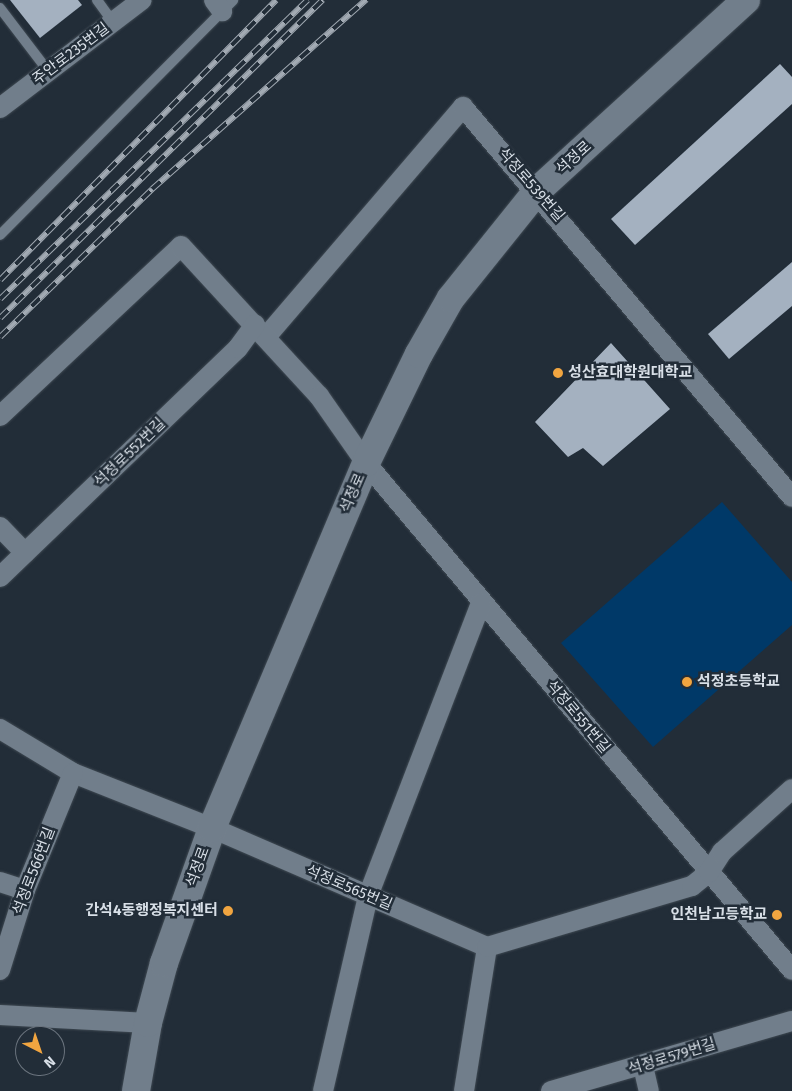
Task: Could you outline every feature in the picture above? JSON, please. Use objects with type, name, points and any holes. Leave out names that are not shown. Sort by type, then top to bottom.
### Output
[{"type":"main road","name":"석정로","points":[[136,1091],[148,1023],[164,963],[212,828],[366,463],[420,354],[451,298],[537,191],[746,0]]},
{"type":"street","name":"주안로235번길","points":[[0,108],[142,0]]},
{"type":"street","name":"석정로539번길","points":[[260,331],[463,107],[537,191],[792,497]]},
{"type":"street","points":[[0,416],[181,246],[319,396],[366,463]]},
{"type":"street","name":"석정로552번길","points":[[0,577],[238,348],[260,331]]},
{"type":"street","name":"석정로551번길","points":[[366,463],[792,970]]},
{"type":"street","points":[[0,527],[25,553]]},
{"type":"street","points":[[323,1091],[368,896],[481,602]]},
{"type":"street","points":[[0,729],[73,773],[212,828]]},
{"type":"street","name":"석정로566번길","points":[[0,970],[24,890],[73,773]]},
{"type":"street","points":[[464,1091],[487,947],[692,886],[709,872],[722,852],[792,788]]},
{"type":"street","name":"석정로565번길","points":[[212,828],[487,947]]},
{"type":"street","points":[[0,882],[24,890]]},
{"type":"street","points":[[0,1015],[148,1023]]},
{"type":"street","name":"석정로579번길","points":[[551,1091],[643,1066],[792,1020]]},
{"type":"street","points":[[643,1066],[649,1091]]},
{"type":"lane","points":[[97,0],[113,22]]},
{"type":"lane","points":[[0,235],[223,4]]},
{"type":"lane","points":[[0,8],[48,72]]},
{"type":"shaded area","points":[[722,502],[792,582],[792,625],[653,747],[561,643]]},
{"type":"building","points":[[10,0],[78,0],[82,5],[40,38]]},
{"type":"building","points":[[780,64],[792,77],[792,104],[635,245],[611,219]]},
{"type":"building","points":[[792,262],[792,306],[729,359],[708,334]]},
{"type":"building","points":[[611,343],[670,409],[603,466],[583,448],[568,457],[535,422]]},
{"type":"railway","points":[[0,280],[276,0]]},
{"type":"railway","points":[[0,299],[308,0]]},
{"type":"railway","points":[[0,318],[323,0]]},
{"type":"railway","points":[[0,337],[152,189],[366,0]]},
{"type":"place","name":"성산효대학원대학교","points":[[558,373]]},
{"type":"place","name":"석정초등학교","points":[[687,682]]},
{"type":"place","name":"간석4동행정복지센터","points":[[228,911]]},
{"type":"place","name":"인천남고등학교","points":[[777,915]]}]
